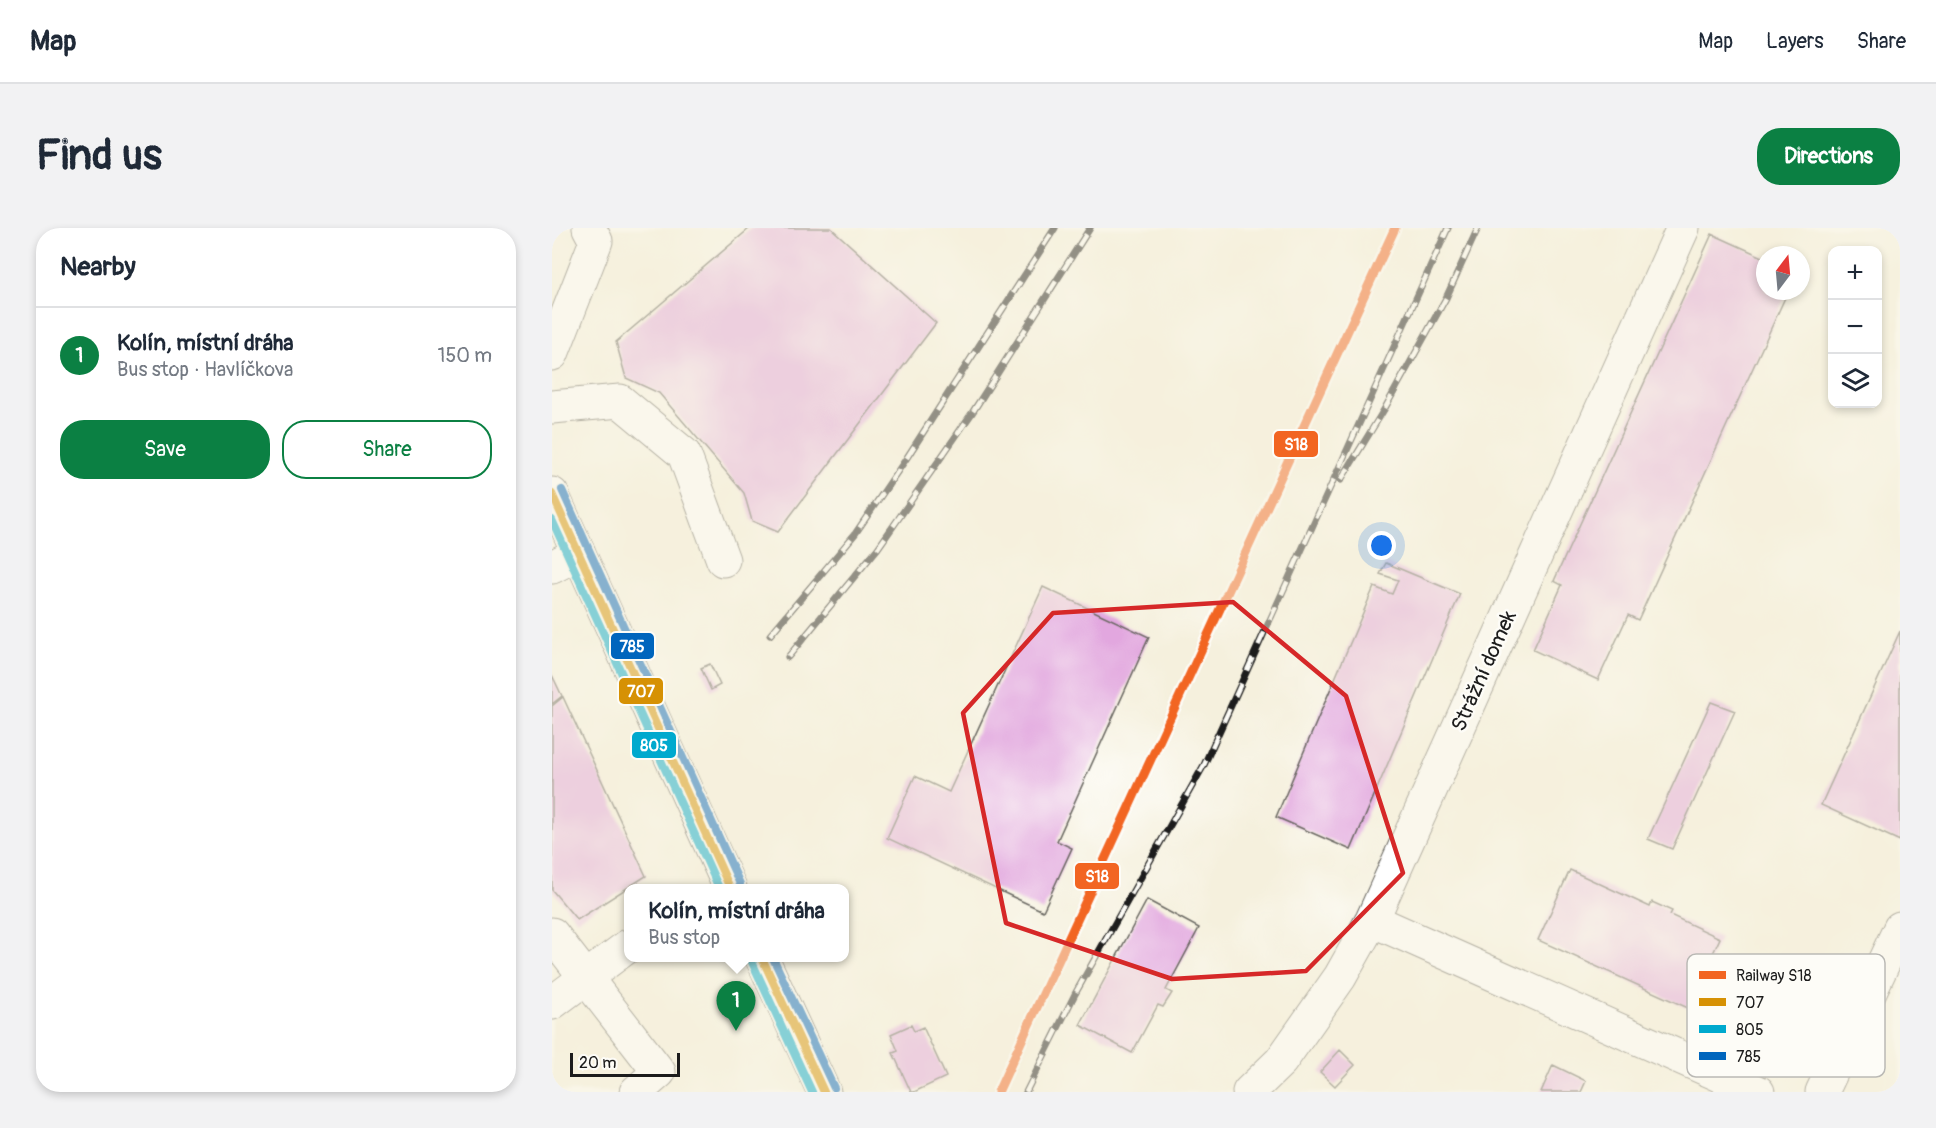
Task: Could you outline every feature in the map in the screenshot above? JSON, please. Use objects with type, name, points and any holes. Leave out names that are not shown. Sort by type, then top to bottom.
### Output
[{"type":"street","points":[[552,354],[596,241],[589,228]]},
{"type":"street","name":"Strážní domek","points":[[1249,1092],[1281,1061],[1340,977],[1372,920],[1683,228]]},
{"type":"street","points":[[552,407],[620,401],[684,454],[723,561]]},
{"type":"street","points":[[552,494],[565,560],[719,884]]},
{"type":"street","points":[[1372,920],[1687,1060]]},
{"type":"street","points":[[1885,960],[1900,928]]},
{"type":"street","points":[[552,934],[659,1072],[636,1092]]},
{"type":"street","points":[[552,1003],[624,949]]},
{"type":"street","points":[[764,962],[824,1092]]},
{"type":"street","points":[[1724,1077],[1758,1092]]},
{"type":"street","points":[[1822,1092],[1829,1077]]},
{"type":"highlighted area","points":[[1233,602],[1346,696],[1403,873],[1306,971],[1172,979],[1006,923],[963,713],[1053,613]]},
{"type":"building","points":[[750,228],[831,228],[936,323],[778,532],[752,521],[744,493],[659,393],[626,378],[616,342]]},
{"type":"building","points":[[1712,234],[1756,254],[1756,300],[1784,300],[1638,620],[1628,615],[1598,680],[1533,650],[1562,585],[1554,581]]},
{"type":"building","points":[[1386,563],[1460,594],[1351,850],[1276,817],[1374,587],[1392,594],[1398,580],[1380,574]]},
{"type":"building","points":[[1043,587],[1149,637],[1057,841],[1072,848],[1043,911],[887,838],[915,776],[949,792]]},
{"type":"building","points":[[1900,631],[1900,841],[1821,805]]},
{"type":"building","points":[[710,664],[720,685],[711,690],[701,668]]},
{"type":"building","points":[[552,675],[562,696],[552,704]]},
{"type":"building","points":[[563,697],[646,876],[633,884],[624,884],[624,890],[577,920],[552,890],[552,706]]},
{"type":"building","points":[[1711,702],[1735,711],[1672,849],[1648,839]]},
{"type":"building","points":[[1570,870],[1650,907],[1652,902],[1672,911],[1670,915],[1720,938],[1713,954],[1687,954],[1687,1008],[1538,940]]},
{"type":"building","points":[[1147,900],[1199,928],[1166,990],[1172,993],[1163,1007],[1158,1005],[1132,1053],[1080,1025]]},
{"type":"building","points":[[911,1025],[914,1031],[923,1027],[946,1077],[914,1092],[911,1092],[893,1053],[898,1051],[891,1034]]},
{"type":"building","points":[[1340,1050],[1355,1065],[1335,1086],[1320,1072]]},
{"type":"building","points":[[1553,1065],[1586,1081],[1581,1092],[1541,1092]]},
{"type":"railway","points":[[770,635],[855,534],[1055,228]]},
{"type":"railway","points":[[788,657],[878,548],[972,413],[1090,228]]},
{"type":"railway","points":[[1026,1092],[1075,994],[1204,765],[1448,228]]},
{"type":"railway","points":[[1341,480],[1385,408],[1446,298],[1478,228]]},
{"type":"rail line","name":"S18","points":[[998,1092],[1395,228]]},
{"type":"transit line","name":"785","points":[[562,490],[740,884]]},
{"type":"transit line","name":"707","points":[[552,494],[728,884]]},
{"type":"transit line","name":"805","points":[[552,520],[717,884]]},
{"type":"transit line","name":"805","points":[[752,962],[812,1092]]},
{"type":"transit line","name":"707","points":[[764,962],[824,1092]]},
{"type":"transit line","name":"785","points":[[775,962],[834,1088]]},
{"type":"place","name":"Kolín, místní dráha","points":[[736,1031]]}]
